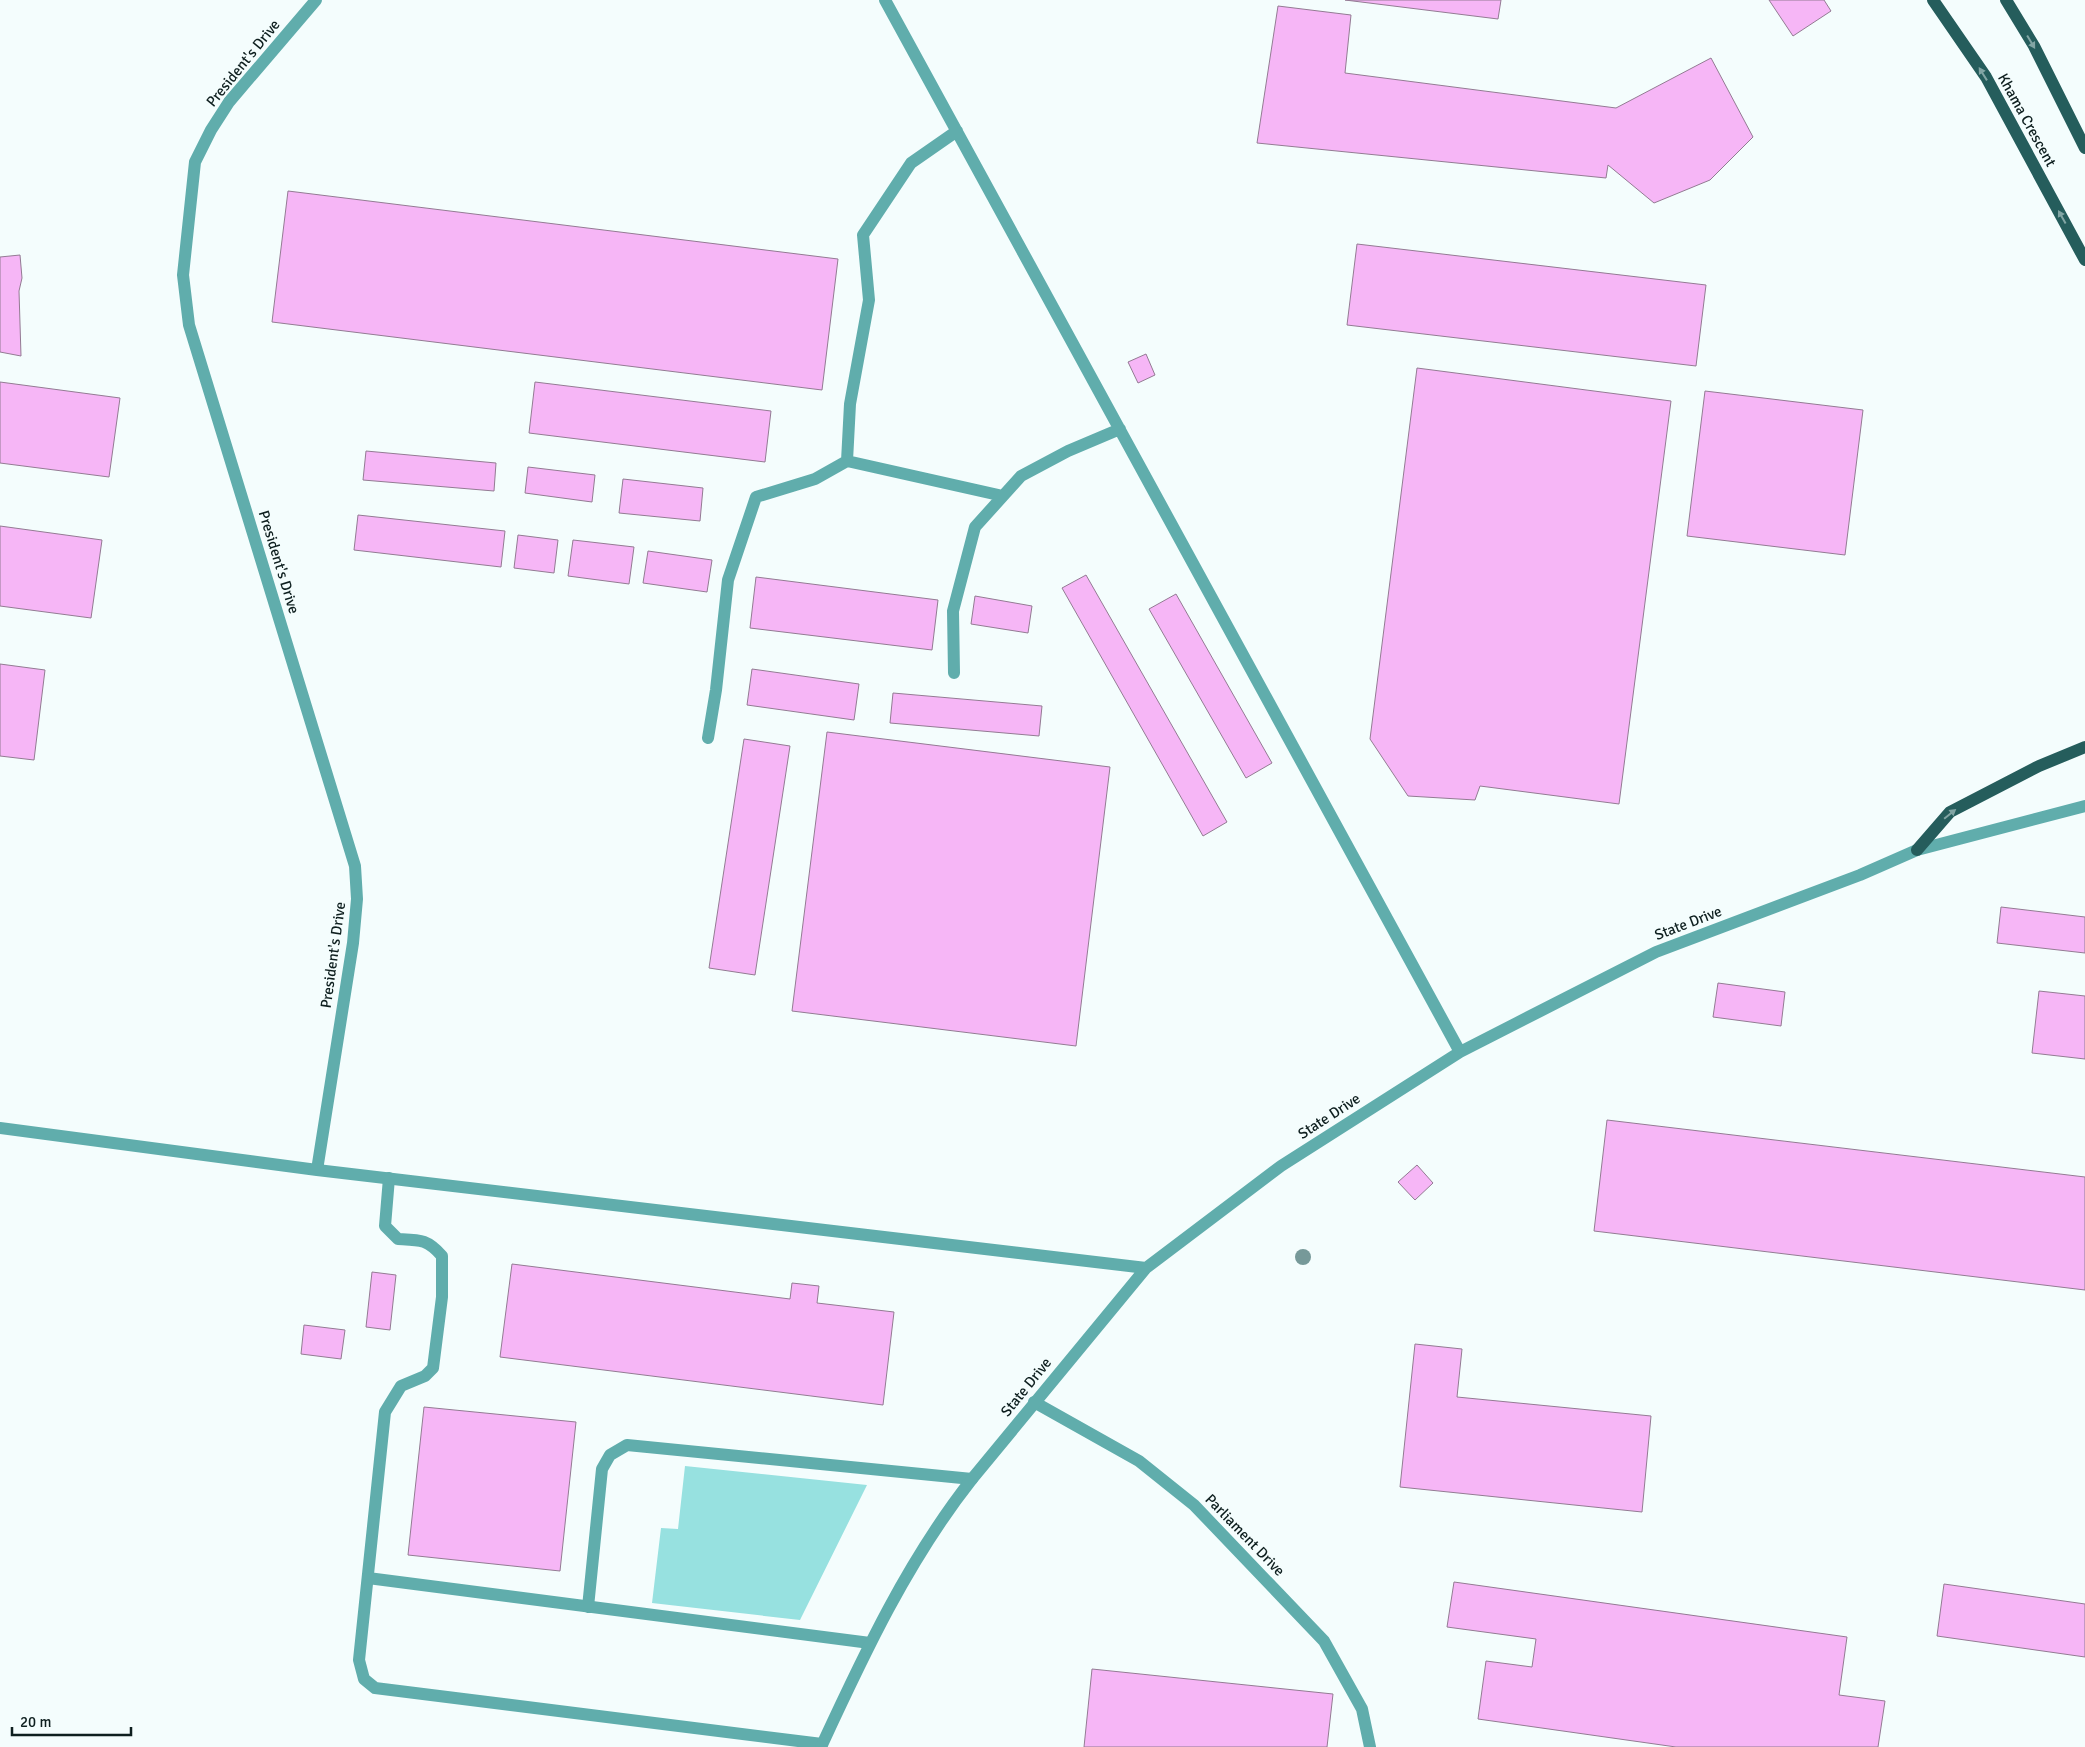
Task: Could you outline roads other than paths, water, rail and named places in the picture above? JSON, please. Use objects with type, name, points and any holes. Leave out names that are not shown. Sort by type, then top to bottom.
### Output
[{"type":"main road","name":"Khama Crescent","points":[[1933,0],[1986,77],[2085,260]]},
{"type":"main road","points":[[2006,0],[2034,46],[2085,148]]},
{"type":"main road","points":[[1917,850],[1950,812],[2040,766],[2085,746]]},
{"type":"street","name":"President's Drive","points":[[316,0],[229,102],[211,130],[195,162],[183,275],[189,325],[355,866],[357,899],[353,943],[317,1170]]},
{"type":"street","points":[[885,0],[1460,1052]]},
{"type":"street","points":[[847,461],[850,404],[869,300],[863,235],[911,163],[957,131]]},
{"type":"street","points":[[954,673],[953,611],[974,527],[1021,476],[1068,451],[1120,429]]},
{"type":"street","points":[[708,738],[716,690],[728,580],[756,497],[815,479],[847,461],[1003,496]]},
{"type":"street","name":"State Drive","points":[[821,1745],[880,1623],[952,1505],[972,1479],[1146,1268],[1281,1166],[1460,1052],[1656,952],[1860,875],[1917,850],[2085,806]]},
{"type":"street","points":[[0,1128],[317,1170],[1146,1268]]},
{"type":"street","points":[[389,1178],[385,1226],[398,1239],[415,1239],[432,1244],[442,1256],[442,1297],[433,1368],[425,1376],[401,1386],[385,1412],[359,1660],[364,1679],[375,1688],[821,1745]]},
{"type":"street","name":"Parliament Drive","points":[[1034,1402],[1138,1461],[1194,1505],[1324,1641],[1362,1709],[1370,1747]]},
{"type":"street","points":[[588,1607],[602,1469],[610,1455],[627,1445],[972,1479]]},
{"type":"street","points":[[368,1578],[870,1643]]}]
